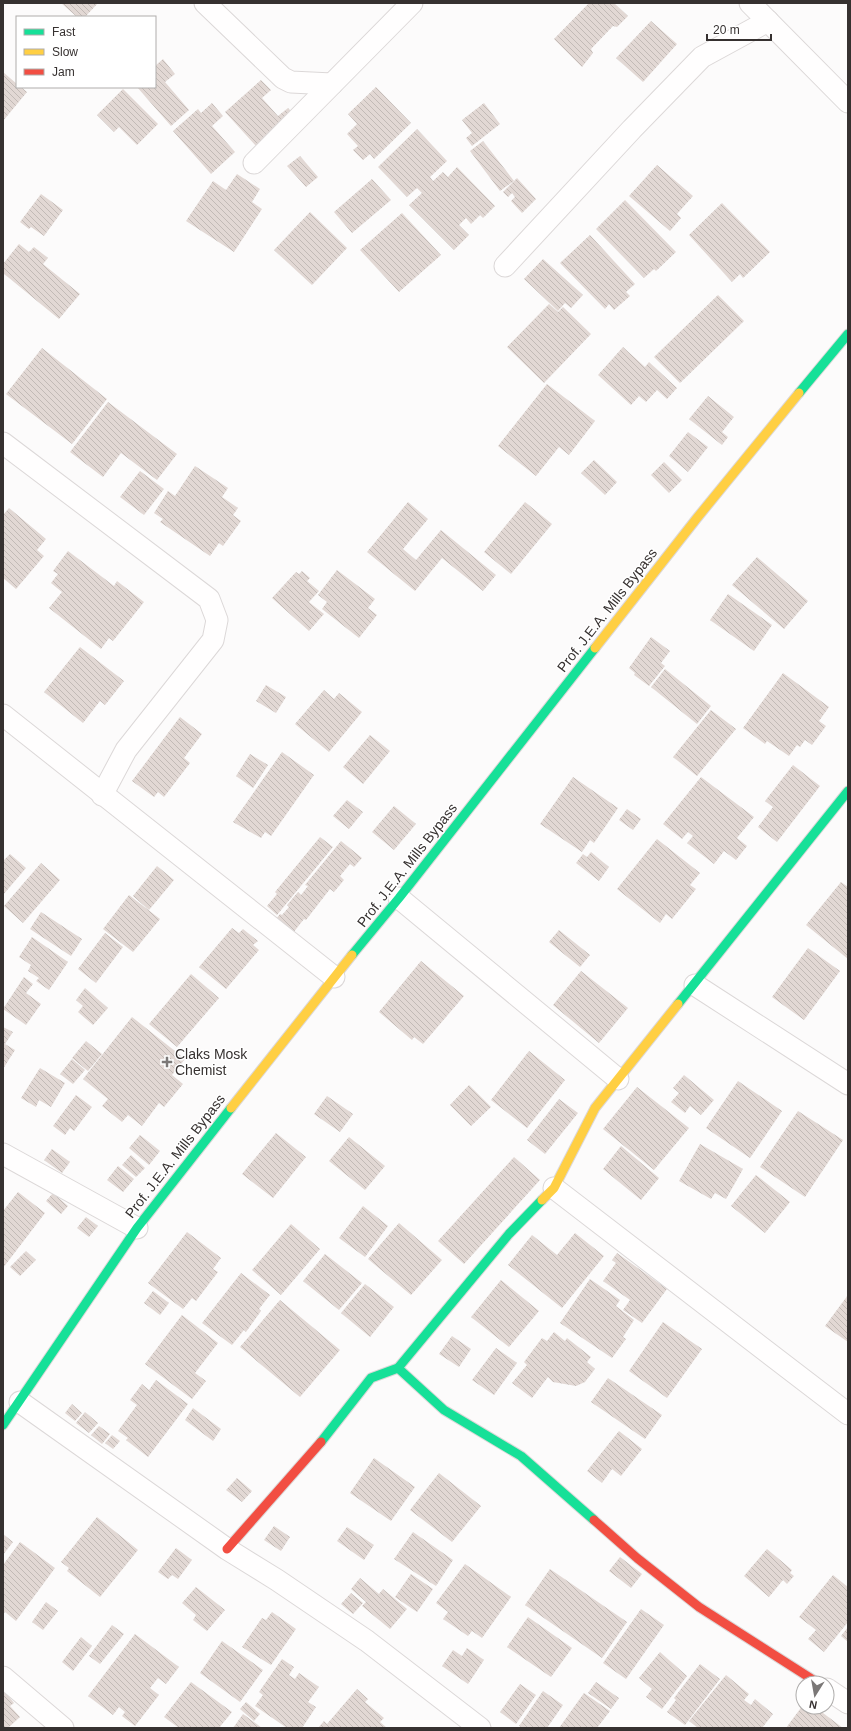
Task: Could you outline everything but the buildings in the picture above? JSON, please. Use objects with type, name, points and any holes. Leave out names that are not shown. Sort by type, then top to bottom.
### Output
[{"type":"street","points":[[205,3],[283,78],[291,82],[332,84]]},
{"type":"street","points":[[254,163],[412,3]]},
{"type":"street","points":[[750,3],[848,102]]},
{"type":"street","points":[[505,266],[632,129],[702,57],[768,22]]},
{"type":"street","name":"Prof. J.E.A. Mills Bypass","points":[[3,1425],[137,1228],[334,977],[399,898],[696,518],[848,334]]},
{"type":"street","points":[[3,443],[209,599],[217,620],[214,640],[126,750],[102,795]]},
{"type":"street","points":[[3,715],[102,795],[334,977]]},
{"type":"street","points":[[227,1549],[303,1464],[371,1378],[398,1368],[508,1234],[554,1188],[595,1108],[695,985],[848,791]]},
{"type":"street","points":[[399,898],[618,1080]]},
{"type":"street","points":[[695,985],[848,1084]]},
{"type":"street","points":[[3,1154],[137,1228]]},
{"type":"street","points":[[554,1188],[848,1414]]},
{"type":"street","points":[[398,1368],[444,1410],[521,1456],[637,1558],[699,1607],[805,1675]]},
{"type":"street","points":[[20,1402],[227,1549],[277,1580],[367,1641],[480,1728]]},
{"type":"street","points":[[3,1677],[63,1728]]},
{"type":"street","points":[[835,1694],[848,1703]]},
{"type":"traffic: fast","points":[[799,393],[848,334]]},
{"type":"traffic: fast","points":[[352,955],[399,898],[595,648]]},
{"type":"traffic: fast","points":[[678,1004],[848,791]]},
{"type":"traffic: fast","points":[[3,1425],[137,1228],[231,1108]]},
{"type":"traffic: fast","points":[[321,1442],[371,1378],[398,1368],[509,1234],[542,1200]]},
{"type":"traffic: fast","points":[[398,1368],[444,1410],[521,1456],[594,1520]]},
{"type":"traffic: slow","points":[[595,648],[697,518],[799,393]]},
{"type":"traffic: slow","points":[[231,1108],[352,955]]},
{"type":"traffic: slow","points":[[542,1200],[554,1188],[595,1108],[678,1004]]},
{"type":"traffic: jam","points":[[227,1549],[321,1442]]},
{"type":"traffic: jam","points":[[594,1520],[637,1558],[699,1607],[805,1675]]},
{"type":"place","name":"Claks Mosk Chemist","points":[[167,1062]]}]
